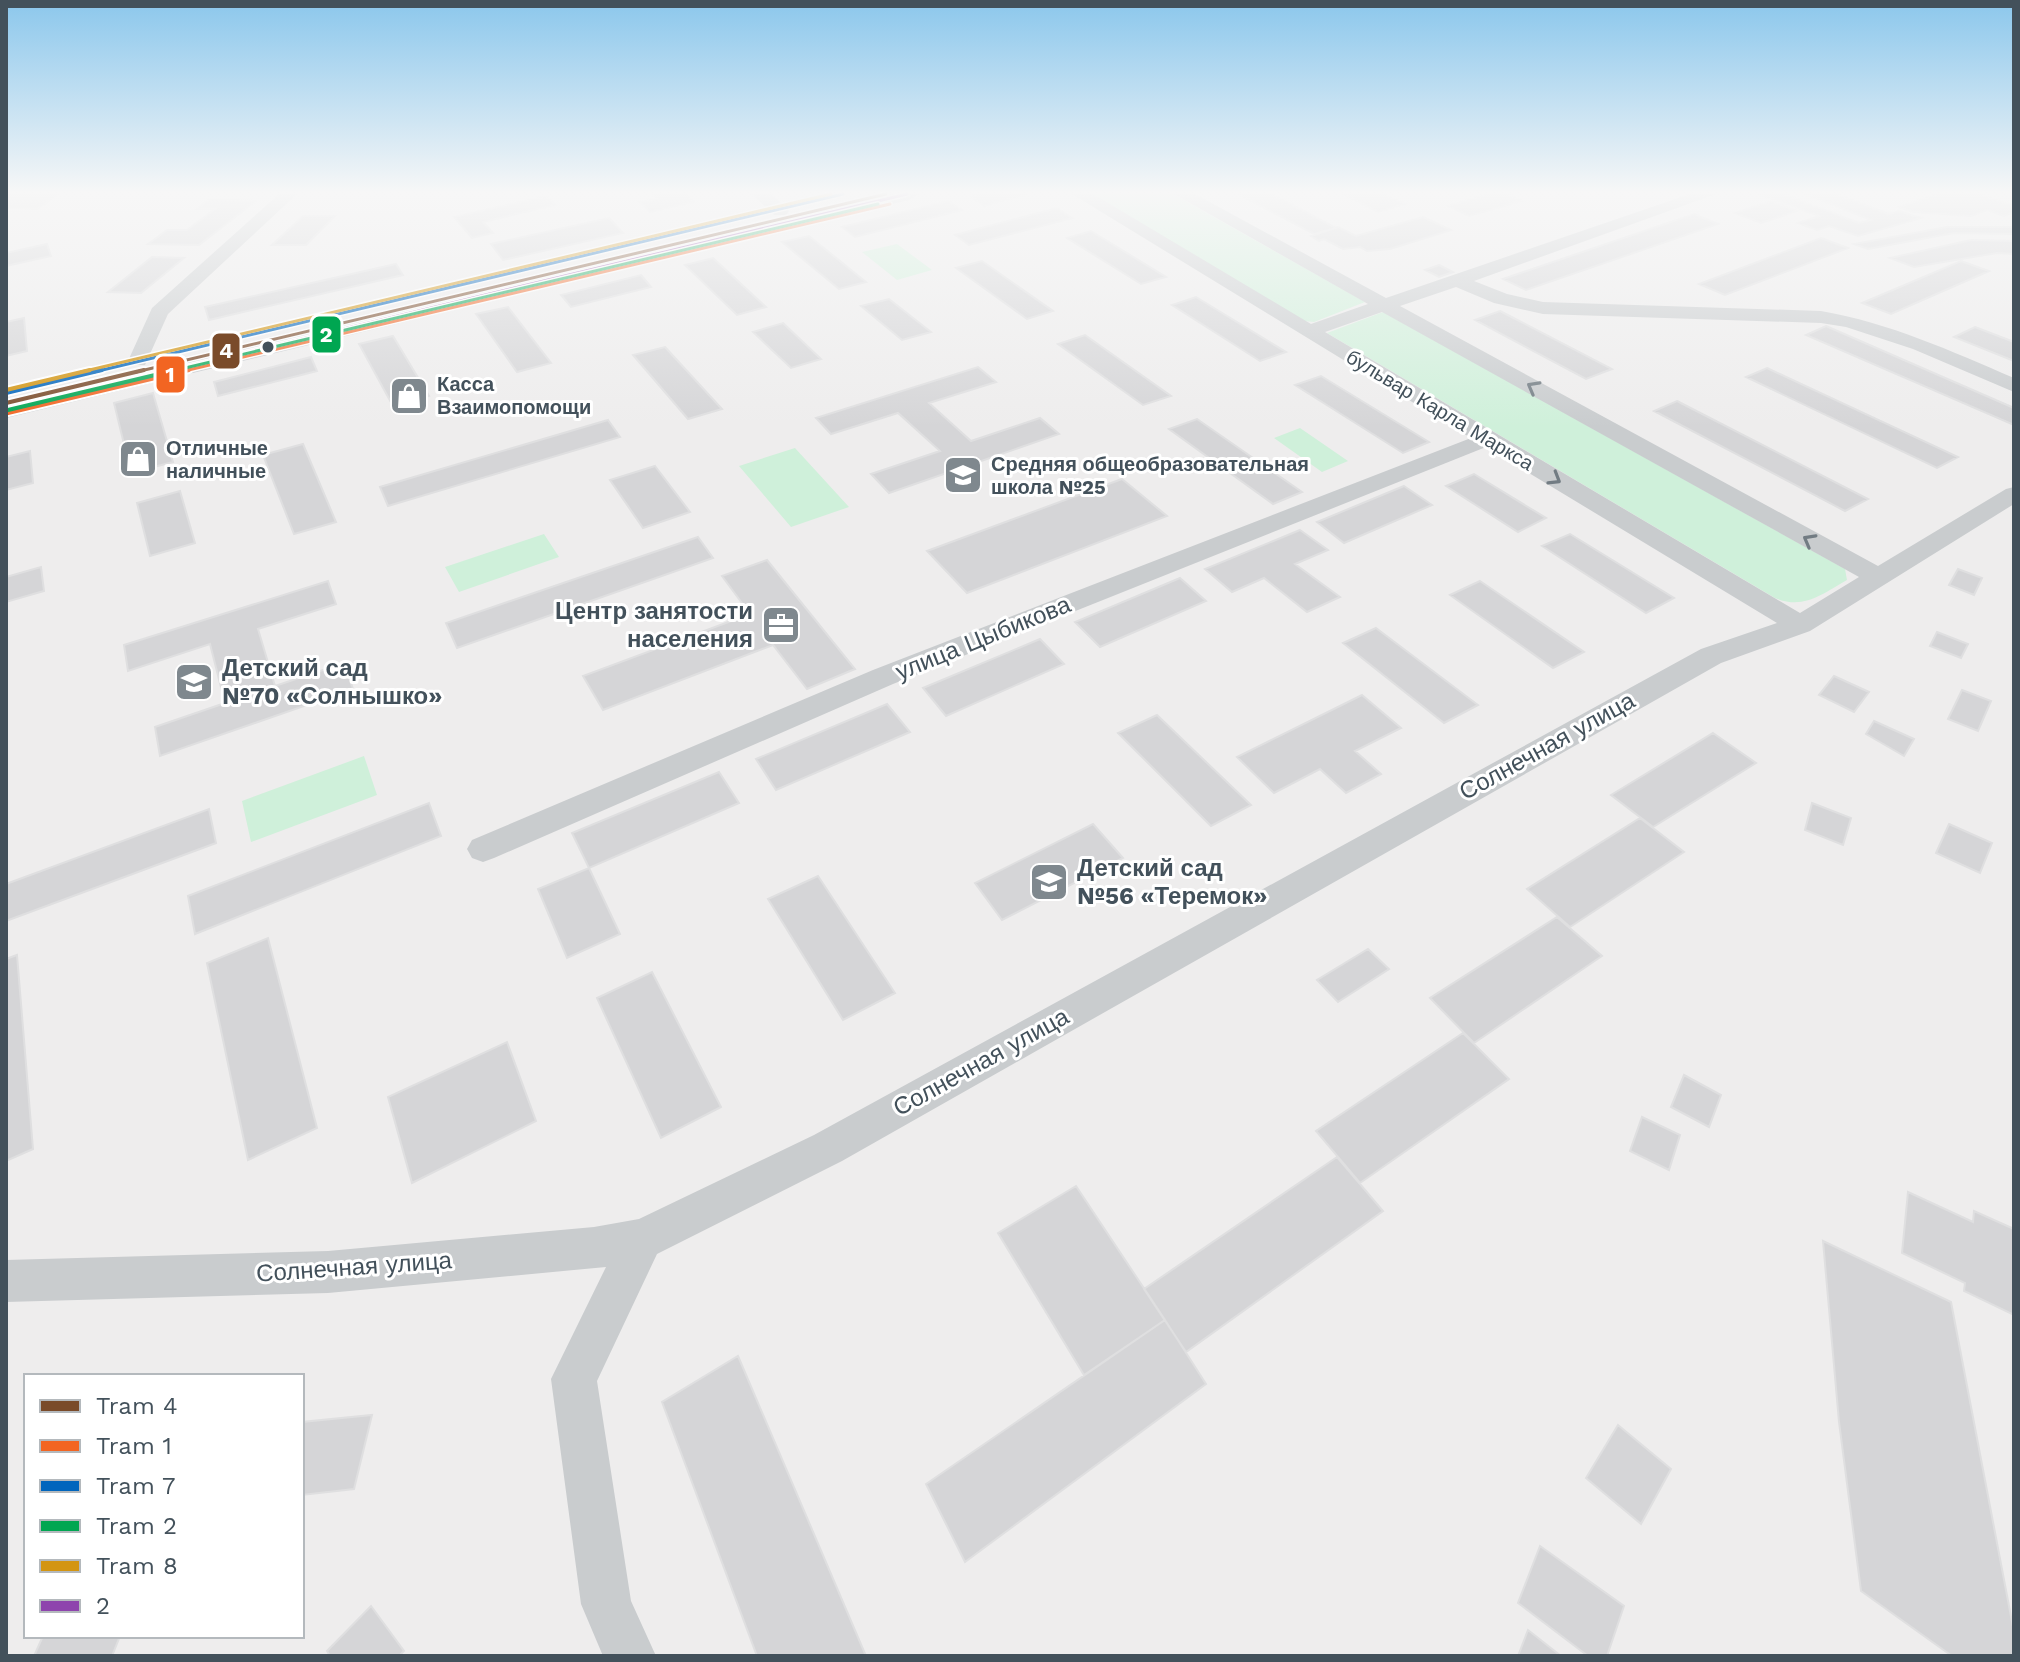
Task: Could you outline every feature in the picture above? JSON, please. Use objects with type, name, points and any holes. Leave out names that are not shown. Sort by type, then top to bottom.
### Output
[{"type":"main road","points":[[6,391],[541,272]]},
{"type":"main road","points":[[6,410],[566,272]]},
{"type":"street","points":[[138,361],[159,312],[204,272]]},
{"type":"street","name":"бульвар Карла Маркса","points":[[1210,272],[1800,625]]},
{"type":"street","points":[[1324,272],[1878,577]]},
{"type":"street","points":[[1309,331],[1481,272]]},
{"type":"street","points":[[1456,280],[1501,299],[1543,308],[1805,316],[1851,321],[1885,330],[2014,386]]},
{"type":"street","name":"улица Цыбикова","points":[[483,849],[883,677],[1487,439]]},
{"type":"street","name":"Солнечная улица","points":[[6,1281],[328,1272],[594,1248],[642,1239],[828,1148],[1711,656],[1800,625],[2014,494]]},
{"type":"street","points":[[630,1656],[606,1604],[574,1379],[642,1239]]},
{"type":"green space","points":[[886,272],[927,272],[897,280]]},
{"type":"green space","points":[[1219,272],[1311,272],[1365,302],[1314,322],[1304,321]]},
{"type":"green space","points":[[1383,312],[1845,569],[1847,580],[1804,601],[1775,598],[1327,333]]},
{"type":"green space","points":[[1300,428],[1348,461],[1322,472],[1274,438]]},
{"type":"green space","points":[[795,448],[849,507],[791,527],[739,466]]},
{"type":"green space","points":[[544,534],[559,557],[459,592],[445,567]]},
{"type":"green space","points":[[364,756],[377,795],[251,842],[242,801]]},
{"type":"building","points":[[134,272],[167,272],[141,293],[108,292]]},
{"type":"building","points":[[362,272],[401,272],[403,275],[209,320],[205,307]]},
{"type":"building","points":[[692,272],[728,272],[766,307],[737,315]]},
{"type":"building","points":[[818,272],[853,272],[866,282],[839,289]]},
{"type":"building","points":[[961,272],[997,272],[1053,311],[1027,319]]},
{"type":"building","points":[[1121,272],[1157,272],[1166,277],[1141,284]]},
{"type":"building","points":[[1428,272],[1453,272],[1439,277]]},
{"type":"building","points":[[1525,272],[1580,272],[1526,290],[1503,279]]},
{"type":"building","points":[[1732,272],[1786,272],[1725,295],[1699,284]]},
{"type":"building","points":[[1936,272],[1988,272],[1891,314],[1862,303]]},
{"type":"building","points":[[641,275],[651,287],[571,307],[561,295]]},
{"type":"building","points":[[1196,297],[1286,352],[1260,361],[1172,305]]},
{"type":"building","points":[[889,299],[931,332],[902,340],[861,306]]},
{"type":"building","points":[[508,307],[551,363],[517,372],[476,314]]},
{"type":"building","points":[[1500,311],[1612,369],[1586,379],[1475,320]]},
{"type":"building","points":[[24,318],[27,351],[6,356],[6,322]]},
{"type":"building","points":[[783,323],[821,359],[791,368],[753,332]]},
{"type":"building","points":[[1826,326],[2014,408],[2014,425],[1806,335]]},
{"type":"building","points":[[1975,327],[2014,342],[2014,361],[1954,337]]},
{"type":"building","points":[[1085,335],[1171,396],[1143,405],[1058,344]]},
{"type":"building","points":[[393,336],[429,396],[393,406],[359,344]]},
{"type":"building","points":[[665,347],[722,409],[688,419],[633,355]]},
{"type":"building","points":[[311,357],[317,371],[218,396],[214,382]]},
{"type":"building","points":[[978,367],[996,382],[929,403],[971,441],[1040,418],[1059,434],[889,493],[871,474],[940,451],[898,413],[831,434],[816,418]]},
{"type":"building","points":[[1767,368],[1958,457],[1937,468],[1746,377]]},
{"type":"building","points":[[1321,376],[1429,442],[1403,453],[1295,385]]},
{"type":"building","points":[[153,393],[173,462],[131,473],[114,403]]},
{"type":"building","points":[[1677,401],[1868,499],[1845,511],[1654,411]]},
{"type":"building","points":[[1197,419],[1302,492],[1273,504],[1169,429]]},
{"type":"building","points":[[608,420],[620,437],[388,506],[380,487]]},
{"type":"building","points":[[303,444],[336,522],[294,534],[263,455]]},
{"type":"building","points":[[30,451],[33,483],[6,490],[6,457]]},
{"type":"building","points":[[655,466],[690,512],[643,528],[610,480]]},
{"type":"building","points":[[1474,474],[1546,518],[1518,532],[1446,486]]},
{"type":"building","points":[[1122,479],[1167,516],[967,593],[927,551]]},
{"type":"building","points":[[1404,486],[1432,505],[1344,543],[1317,522]]},
{"type":"building","points":[[180,491],[195,543],[150,556],[137,503]]},
{"type":"building","points":[[1300,530],[1328,550],[1295,564],[1340,597],[1307,612],[1264,578],[1232,592],[1205,569]]},
{"type":"building","points":[[1570,534],[1674,598],[1646,613],[1542,546]]},
{"type":"building","points":[[698,537],[713,558],[457,648],[446,623]]},
{"type":"building","points":[[767,560],[855,669],[807,689],[773,645],[603,710],[583,676],[750,614],[722,576]]},
{"type":"building","points":[[41,567],[44,591],[6,602],[6,577]]},
{"type":"building","points":[[1958,569],[1982,578],[1974,595],[1949,585]]},
{"type":"building","points":[[1180,578],[1206,601],[1100,647],[1075,622]]},
{"type":"building","points":[[328,581],[336,604],[258,629],[275,686],[344,663],[353,689],[160,756],[155,727],[225,703],[210,644],[128,671],[124,645]]},
{"type":"building","points":[[1480,581],[1584,652],[1553,668],[1450,595]]},
{"type":"building","points":[[1376,628],[1478,705],[1444,723],[1343,643]]},
{"type":"building","points":[[1937,632],[1968,644],[1961,658],[1930,646]]},
{"type":"building","points":[[1040,639],[1064,664],[946,716],[923,688]]},
{"type":"building","points":[[1834,676],[1869,692],[1854,712],[1819,695]]},
{"type":"building","points":[[1962,690],[1991,701],[1978,731],[1948,719]]},
{"type":"building","points":[[1362,695],[1401,728],[1355,751],[1381,774],[1346,793],[1320,769],[1274,793],[1237,757]]},
{"type":"building","points":[[887,704],[910,732],[776,790],[756,759]]},
{"type":"building","points":[[1157,715],[1251,805],[1211,826],[1118,733]]},
{"type":"building","points":[[1874,721],[1914,739],[1904,756],[1866,734]]},
{"type":"building","points":[[1713,733],[1756,763],[1653,827],[1611,795]]},
{"type":"building","points":[[719,772],[739,803],[589,868],[572,833]]},
{"type":"building","points":[[429,803],[441,836],[195,934],[188,896]]},
{"type":"building","points":[[1812,803],[1851,818],[1843,845],[1805,830]]},
{"type":"building","points":[[209,809],[216,843],[6,921],[6,884]]},
{"type":"building","points":[[1640,818],[1684,852],[1570,927],[1527,889]]},
{"type":"building","points":[[1093,824],[1123,858],[1002,920],[975,883]]},
{"type":"building","points":[[1949,824],[1992,843],[1980,873],[1936,853]]},
{"type":"building","points":[[589,868],[620,934],[567,958],[538,889]]},
{"type":"building","points":[[818,876],[895,993],[843,1020],[768,899]]},
{"type":"building","points":[[1557,917],[1602,956],[1474,1043],[1430,998]]},
{"type":"building","points":[[268,938],[317,1128],[248,1160],[207,963]]},
{"type":"building","points":[[1368,949],[1389,969],[1338,1002],[1317,980]]},
{"type":"building","points":[[17,955],[33,1149],[6,1161],[6,959]]},
{"type":"building","points":[[652,972],[721,1107],[661,1138],[597,998]]},
{"type":"building","points":[[1463,1033],[1509,1079],[1360,1183],[1316,1131]]},
{"type":"building","points":[[507,1042],[536,1121],[412,1183],[388,1097]]},
{"type":"building","points":[[1684,1075],[1721,1095],[1709,1127],[1671,1107]]},
{"type":"building","points":[[1642,1117],[1680,1135],[1669,1170],[1630,1151]]},
{"type":"building","points":[[1337,1157],[1383,1211],[1186,1352],[1144,1289]]},
{"type":"building","points":[[1076,1186],[1165,1320],[1084,1375],[998,1233]]},
{"type":"building","points":[[1908,1192],[1973,1222],[1974,1211],[2014,1229],[2014,1315],[1964,1291],[1965,1283],[1902,1253]]},
{"type":"building","points":[[1823,1241],[1951,1302],[2014,1632],[2014,1656],[1952,1656],[1861,1591],[1839,1422]]},
{"type":"building","points":[[1165,1320],[1206,1384],[965,1562],[926,1484]]},
{"type":"building","points":[[738,1356],[866,1656],[757,1656],[662,1402]]},
{"type":"building","points":[[372,1415],[354,1489],[304,1495],[304,1422]]},
{"type":"building","points":[[1618,1425],[1671,1469],[1641,1524],[1586,1478]]},
{"type":"building","points":[[1540,1546],[1624,1606],[1607,1656],[1588,1656],[1518,1603]]},
{"type":"building","points":[[371,1606],[404,1651],[399,1656],[330,1656],[327,1651]]},
{"type":"building","points":[[1528,1630],[1561,1656],[1518,1656]]},
{"type":"building","points":[[42,1638],[119,1638],[112,1656],[34,1656]]},
{"type":"tram line","name":"8","points":[[6,390],[505,272]]},
{"type":"tram line","name":"7","points":[[6,393],[517,272]]},
{"type":"tram line","name":"4","points":[[6,403],[559,272]]},
{"type":"tram line","name":"2","points":[[8,410],[593,272]]},
{"type":"tram line","name":"1","points":[[8,413],[605,272]]},
{"type":"transit line","name":"2","points":[[6,410],[583,272]]},
{"type":"place","name":"Касса Взаимопомощи","points":[[409,396]]},
{"type":"place","name":"Отличные наличные","points":[[138,459]]},
{"type":"place","name":"Средняя общеобразовательная школа №25","points":[[963,475]]},
{"type":"place","name":"Центр занятости населения","points":[[781,625]]},
{"type":"place","name":"Детский сад №70 «Солнышко»","points":[[194,682]]},
{"type":"place","name":"Детский сад №56 «Теремок»","points":[[1049,882]]}]
